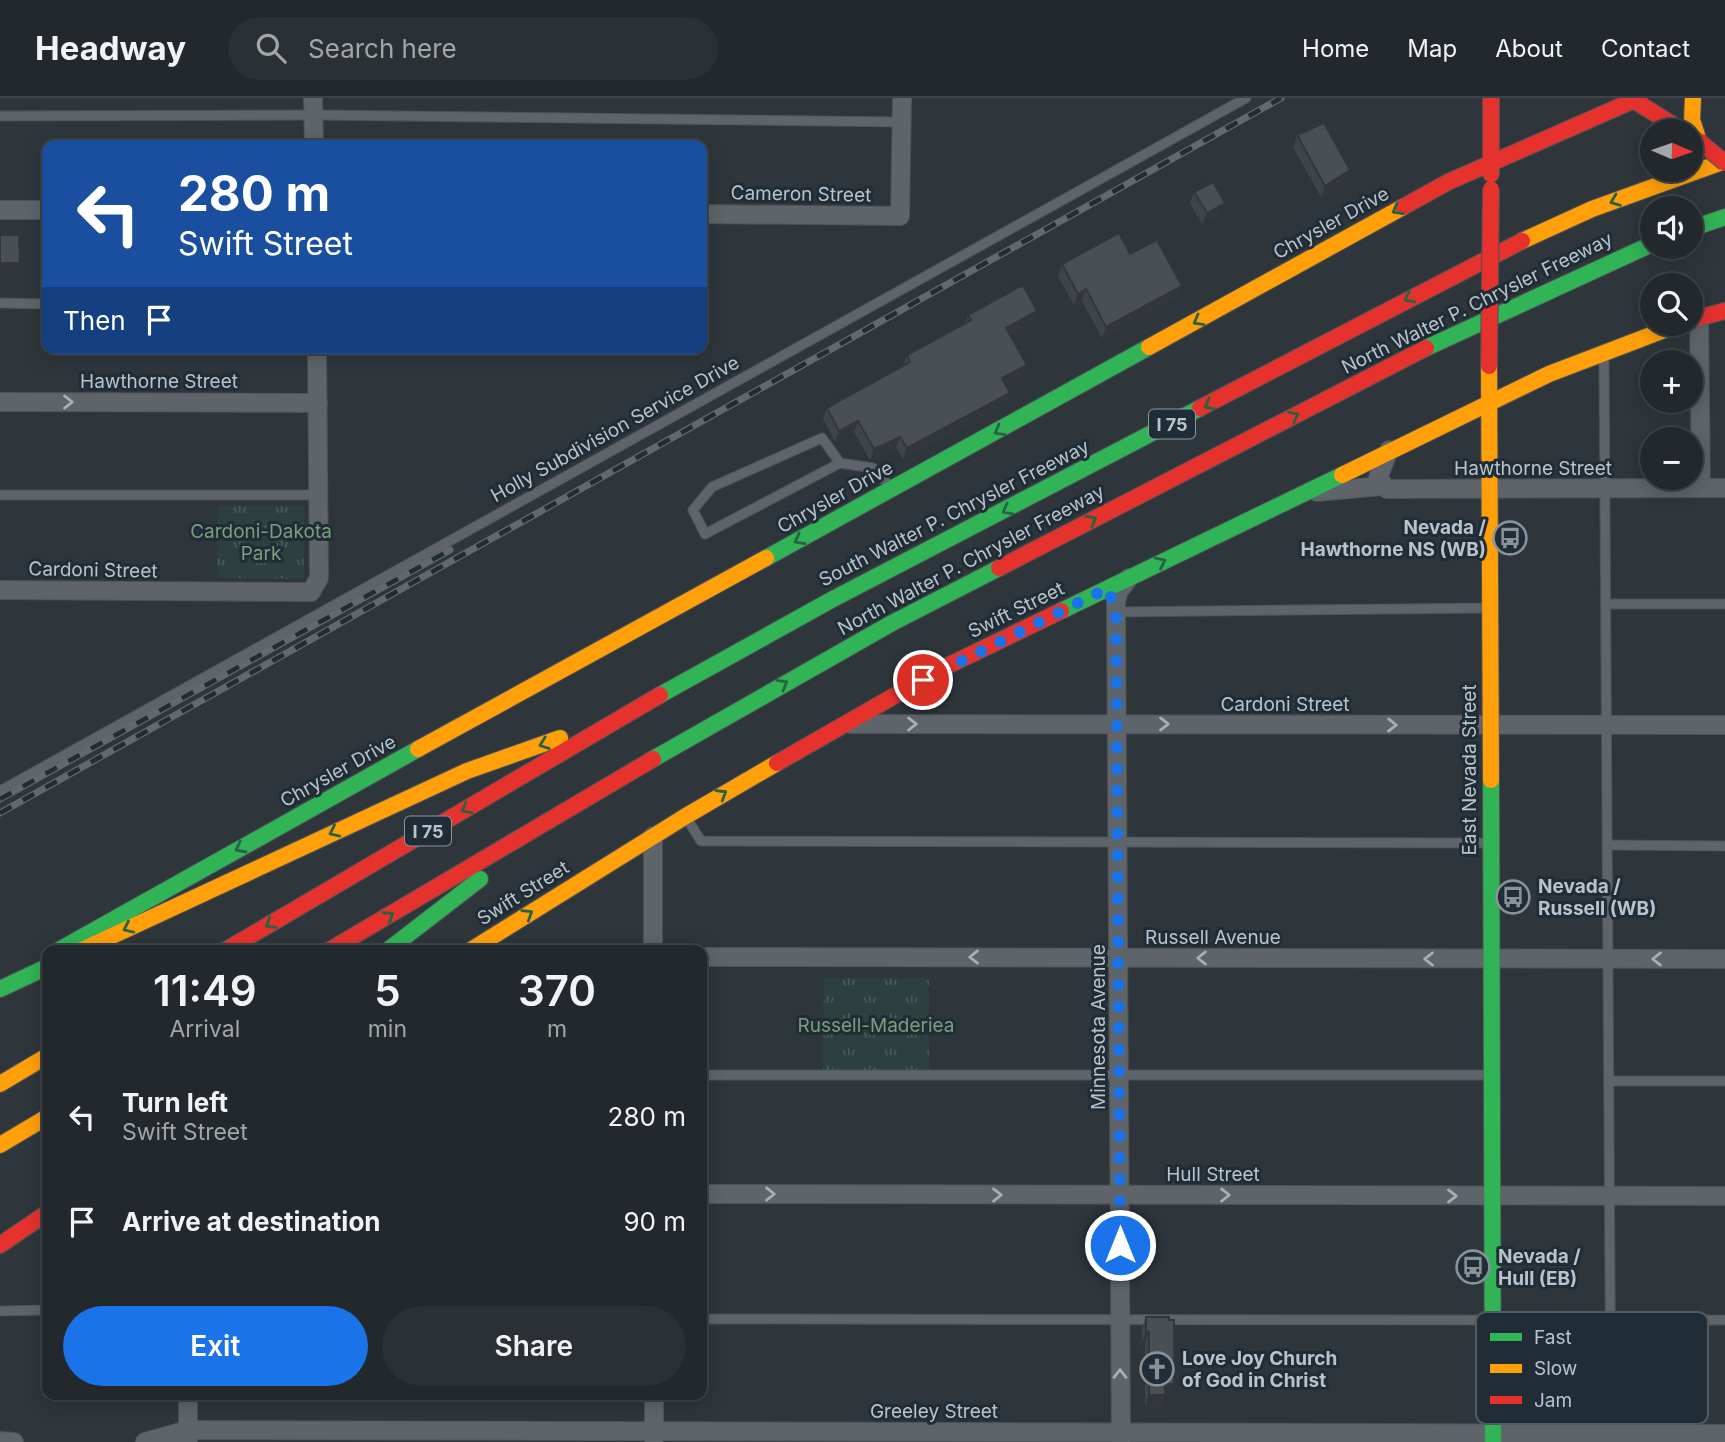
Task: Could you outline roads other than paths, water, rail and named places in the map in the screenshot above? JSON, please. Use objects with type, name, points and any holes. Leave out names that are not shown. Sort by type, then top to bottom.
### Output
[{"type":"main road","name":"East Nevada Street","points":[[1491,98],[1489,725],[1493,1312]]},
{"type":"main road","points":[[1692,119],[1690,105],[1693,98]]},
{"type":"main road","name":"Chrysler Drive","points":[[68,945],[1447,182],[1634,99]]},
{"type":"main road","points":[[1634,99],[1665,119]]},
{"type":"main road","points":[[1703,145],[1725,162]]},
{"type":"main road","name":"South Walter P. Chrysler Freeway","points":[[235,945],[631,712],[833,599],[1530,237],[1617,200],[1725,162]]},
{"type":"main road","points":[[1703,224],[1725,216]]},
{"type":"main road","name":"North Walter P. Chrysler Freeway","points":[[339,945],[723,717],[892,623],[1475,323],[1640,249]]},
{"type":"main road","points":[[1703,317],[1725,311]]},
{"type":"main road","points":[[1489,402],[1604,350],[1645,336]]},
{"type":"main road","name":"Swift Street","points":[[479,945],[686,816],[943,668],[1489,402]]},
{"type":"main road","points":[[93,945],[467,771],[631,712]]},
{"type":"main road","points":[[395,945],[438,915],[548,822]]},
{"type":"main road","points":[[0,987],[42,960]]},
{"type":"main road","points":[[0,987],[42,969]]},
{"type":"main road","points":[[0,1084],[42,1059]]},
{"type":"main road","points":[[0,1145],[42,1120]]},
{"type":"main road","points":[[0,1245],[42,1216]]},
{"type":"street","points":[[901,122],[902,98]]},
{"type":"street","points":[[314,106],[314,140]]},
{"type":"street","name":"Cameron Street","points":[[707,214],[900,216],[901,122]]},
{"type":"street","points":[[0,210],[42,210]]},
{"type":"street","points":[[1696,336],[1699,427]]},
{"type":"street","points":[[317,354],[318,495]]},
{"type":"street","name":"Hawthorne Street","points":[[0,402],[318,403]]},
{"type":"street","points":[[1382,486],[1378,478],[1389,450]]},
{"type":"street","name":"Hawthorne Street","points":[[1300,494],[1382,486],[1387,489],[1640,489]]},
{"type":"street","name":"Hawthorne Street","points":[[1703,488],[1725,488]]},
{"type":"street","name":"Cardoni Street","points":[[0,590],[311,592],[319,578],[318,495]]},
{"type":"street","name":"Minnesota Avenue","points":[[1121,1437],[1116,612],[1117,594],[1132,575]]},
{"type":"street","name":"Minnesota Avenue","points":[[1108,588],[1116,612]]},
{"type":"street","name":"Cardoni Street","points":[[844,724],[1725,725]]},
{"type":"street","points":[[653,836],[653,945]]},
{"type":"street","name":"Russell Avenue","points":[[707,957],[1725,959]]},
{"type":"street","name":"Hull Street","points":[[707,1194],[1725,1196]]},
{"type":"street","points":[[188,1400],[188,1436]]},
{"type":"street","points":[[654,1400],[654,1437]]},
{"type":"street","name":"Greeley Street","points":[[145,1442],[188,1436],[1611,1438],[1725,1434]]},
{"type":"street","points":[[0,1441],[14,1442]]},
{"type":"lane","name":"Holly Subdivision Service Drive","points":[[0,791],[1246,98]]},
{"type":"lane","points":[[0,116],[314,106],[901,122]]},
{"type":"lane","points":[[0,303],[42,304]]},
{"type":"lane","points":[[1604,350],[1611,1312]]},
{"type":"lane","points":[[840,463],[822,438],[712,487],[693,510],[705,534],[840,463],[873,468],[893,490]]},
{"type":"lane","points":[[0,495],[318,495]]},
{"type":"lane","points":[[1606,604],[1725,604]]},
{"type":"lane","points":[[1116,612],[1489,608]]},
{"type":"lane","points":[[686,816],[701,841],[1490,843]]},
{"type":"lane","points":[[1607,845],[1725,846]]},
{"type":"lane","points":[[707,1075],[1491,1075]]},
{"type":"lane","points":[[1609,1081],[1725,1081]]},
{"type":"lane","points":[[0,1311],[42,1310]]},
{"type":"lane","points":[[707,1319],[1476,1320]]},
{"type":"railway","points":[[0,813],[1281,98]]},
{"type":"railway","points":[[0,799],[450,550]]},
{"type":"place","name":"Nevada / Hawthorne NS (WB)","points":[[1510,538]]},
{"type":"place","name":"Nevada / Russell (WB)","points":[[1513,897]]},
{"type":"place","name":"Nevada / Hull (EB)","points":[[1473,1267]]},
{"type":"place","name":"Love Joy Church of God in Christ","points":[[1157,1369]]},
{"type":"park label","name":"Cardoni-Dakota Park","points":[[261,542]]},
{"type":"park label","name":"Russell-Maderiea","points":[[876,1025]]}]
